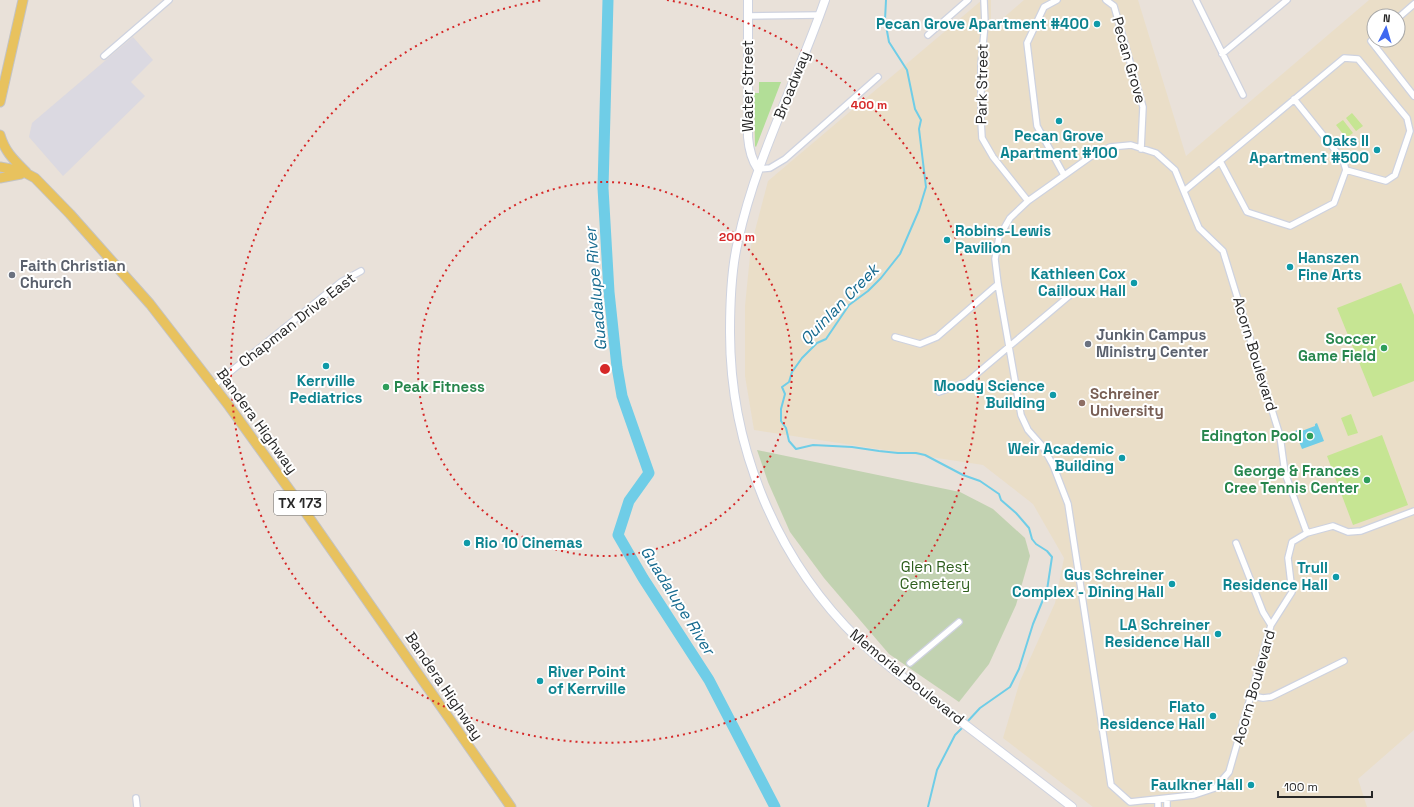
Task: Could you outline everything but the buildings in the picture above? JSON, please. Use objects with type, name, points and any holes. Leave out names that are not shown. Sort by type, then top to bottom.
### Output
[{"type":"main road","points":[[0,102],[22,0]]},
{"type":"main road","name":"Water Street","points":[[748,0],[748,137],[750,151],[758,169]]},
{"type":"main road","name":"Broadway","points":[[758,169],[825,0]]},
{"type":"main road","points":[[0,135],[4,147],[13,159],[29,174]]},
{"type":"main road","name":"Bandera Highway","points":[[0,167],[29,174],[35,178],[70,214],[150,304],[214,385],[305,511],[511,807]]},
{"type":"main road","name":"Memorial Boulevard","points":[[758,169],[738,242],[730,308],[730,357],[738,419],[750,465],[768,510],[787,546],[806,576],[828,606],[860,642],[1072,807]]},
{"type":"main road","points":[[0,178],[14,174],[29,174]]},
{"type":"street","points":[[104,56],[169,0]]},
{"type":"street","points":[[928,35],[968,0]]},
{"type":"street","name":"Park Street","points":[[984,0],[985,24],[981,64],[982,138],[993,157],[1028,201]]},
{"type":"street","points":[[1057,0],[1044,7],[1026,43],[1037,126],[1064,175]]},
{"type":"street","name":"Pecan Grove","points":[[1106,0],[1114,6],[1143,107],[1141,148]]},
{"type":"street","points":[[1196,0],[1243,95]]},
{"type":"street","points":[[1222,54],[1287,0]]},
{"type":"street","points":[[1406,11],[1414,4]]},
{"type":"street","points":[[748,16],[820,15]]},
{"type":"street","points":[[1376,48],[1414,96]]},
{"type":"street","points":[[1184,191],[1344,58],[1358,59],[1411,123],[1410,131],[1395,175],[1386,182],[1346,170]]},
{"type":"street","points":[[758,169],[770,168],[785,159],[878,77]]},
{"type":"street","points":[[1220,161],[1247,212],[1290,226],[1334,203],[1346,170],[1343,160],[1294,100]]},
{"type":"street","name":"Acorn Boulevard","points":[[1131,145],[1156,153],[1175,170],[1199,228],[1223,252],[1280,436],[1284,473],[1307,533],[1292,542],[1288,558],[1292,592],[1271,625],[1252,696],[1229,772],[1215,788],[1194,795],[1130,802],[1111,785],[1068,504],[1053,465],[1043,447],[1028,430],[1021,415],[1008,348],[995,259],[1000,237],[1010,218],[1028,201],[1064,175],[1090,157],[1110,147],[1131,145]]},
{"type":"street","name":"Chapman Drive East","points":[[214,385],[342,282],[361,271]]},
{"type":"street","points":[[895,337],[920,344],[937,337],[998,284]]},
{"type":"street","points":[[940,392],[967,382],[1069,296]]},
{"type":"street","points":[[1307,533],[1333,526],[1348,532],[1361,532],[1414,511]]},
{"type":"street","points":[[1236,543],[1263,612],[1271,625]]},
{"type":"street","points":[[910,663],[959,622]]},
{"type":"street","points":[[1252,696],[1263,698],[1270,697],[1344,661]]},
{"type":"street","points":[[136,798],[137,807]]},
{"type":"street","points":[[1167,798],[1167,807]]},
{"type":"street","points":[[1158,799],[1158,807]]},
{"type":"shaded area","name":"Schreiner University","points":[[982,0],[991,0],[991,26],[995,25],[1024,0],[1138,0],[1186,156],[1369,0],[1414,0],[1414,730],[1358,779],[1367,807],[1093,807],[1003,738],[1020,681],[1055,603],[1064,558],[1033,504],[983,465],[754,430],[745,376],[745,306],[751,246],[768,181]]},
{"type":"shaded area","points":[[133,37],[153,60],[131,82],[145,96],[63,176],[29,137],[32,123]]},
{"type":"green space","points":[[759,82],[781,82],[756,147],[754,93],[759,93]]},
{"type":"green space","points":[[1352,113],[1363,126],[1356,131],[1346,118]]},
{"type":"green space","points":[[1343,120],[1353,133],[1346,138],[1336,125]]},
{"type":"green space","name":"Soccer Game Field","points":[[1401,283],[1414,315],[1414,381],[1373,397],[1337,308]]},
{"type":"green space","points":[[1351,414],[1358,433],[1348,436],[1341,418]]},
{"type":"green space","name":"George & Frances Cree Tennis Center","points":[[1382,435],[1408,505],[1353,525],[1327,456]]},
{"type":"green space","name":"Glen Rest Cemetery","points":[[757,450],[960,492],[993,509],[1025,538],[1030,556],[1016,605],[989,664],[959,702],[889,654],[824,578],[790,532],[768,482]]},
{"type":"water","name":"Edington Pool","points":[[1317,423],[1324,441],[1302,449],[1295,431],[1298,430],[1299,432],[1315,426]]},
{"type":"waterway","name":"Guadalupe River","points":[[608,0],[603,188],[609,292],[617,367],[622,396],[649,473],[629,501],[618,535],[643,578],[709,680],[775,807]]},
{"type":"waterway","name":"Quinlan Creek","points":[[886,0],[885,20],[889,42],[907,70],[915,109],[921,120],[919,129],[926,187],[919,210],[900,254],[881,278],[868,291],[849,305],[826,339],[817,343],[802,358],[792,372],[789,382],[782,387],[785,394],[781,409],[781,421],[786,428],[789,441],[796,449],[813,445],[852,447],[898,453],[916,453],[925,455],[963,475],[980,481],[999,494],[1001,500],[1016,513],[1029,528],[1032,539],[1036,544],[1047,551],[1052,557],[1047,590],[1033,624],[1019,669],[1010,687],[980,708],[967,722]]},
{"type":"waterway","name":"Quinlan Creek","points":[[928,807],[937,770],[955,735],[964,726]]},
{"type":"place","name":"Pecan Grove Apartment #400","points":[[1097,24]]},
{"type":"place","name":"Pecan Grove Apartment #100","points":[[1059,121]]},
{"type":"place","name":"Oaks II Apartment #500","points":[[1377,150]]},
{"type":"place","name":"Robins-Lewis Pavilion","points":[[947,240]]},
{"type":"place","name":"Hanszen Fine Arts","points":[[1290,267]]},
{"type":"place","name":"Faith Christian Church","points":[[12,275]]},
{"type":"place","name":"Kathleen Cox Cailloux Hall","points":[[1134,283]]},
{"type":"place","name":"Junkin Campus Ministry Center","points":[[1088,344]]},
{"type":"place","name":"Soccer Game Field","points":[[1384,348]]},
{"type":"place","name":"Kerrville Pediatrics","points":[[326,366]]},
{"type":"place","name":"Peak Fitness","points":[[386,387]]},
{"type":"place","name":"Moody Science Building","points":[[1053,395]]},
{"type":"place","name":"Schreiner University","points":[[1082,403]]},
{"type":"place","name":"Edington Pool","points":[[1310,436]]},
{"type":"place","name":"Weir Academic Building","points":[[1122,458]]},
{"type":"place","name":"George & Frances Cree Tennis Center","points":[[1367,480]]},
{"type":"place","name":"Rio 10 Cinemas","points":[[467,543]]},
{"type":"place","name":"Trull Residence Hall","points":[[1336,577]]},
{"type":"place","name":"Gus Schreiner Complex - Dining Hall","points":[[1172,584]]},
{"type":"place","name":"LA Schreiner Residence Hall","points":[[1218,634]]},
{"type":"place","name":"River Point of Kerrville","points":[[540,681]]},
{"type":"place","name":"Flato Residence Hall","points":[[1213,716]]},
{"type":"place","name":"Faulkner Hall","points":[[1251,785]]}]
